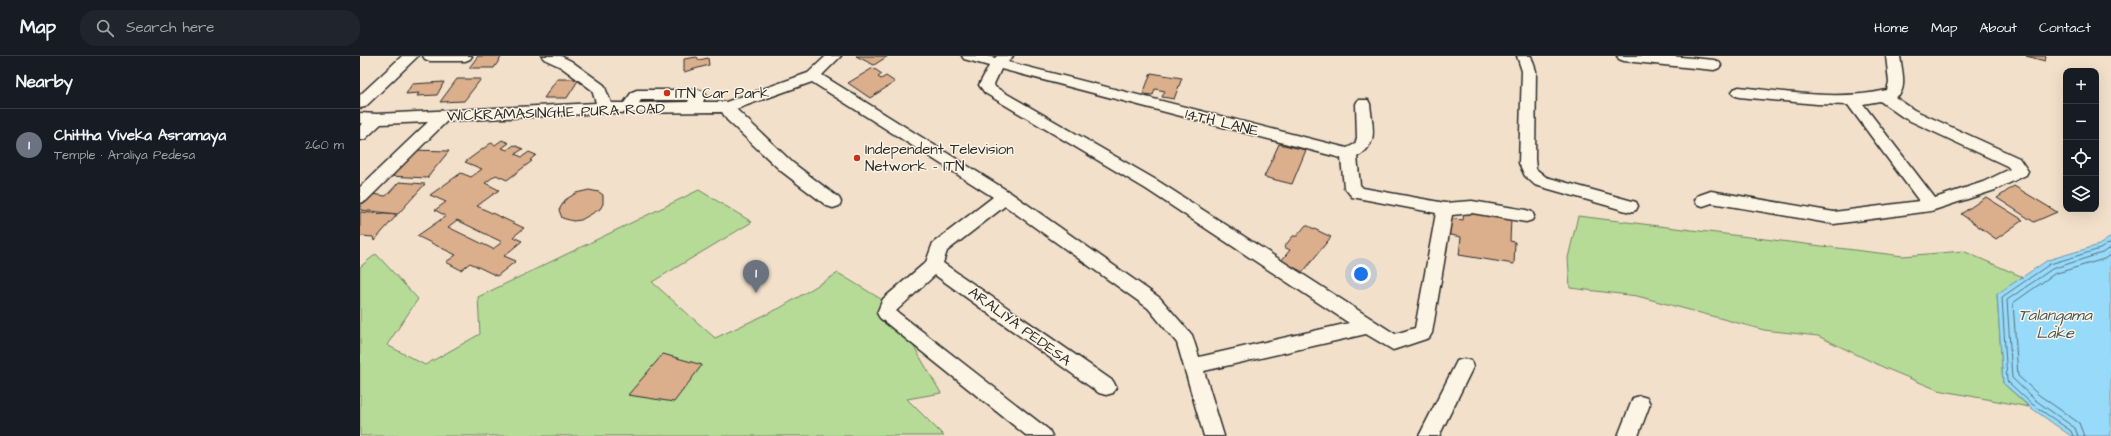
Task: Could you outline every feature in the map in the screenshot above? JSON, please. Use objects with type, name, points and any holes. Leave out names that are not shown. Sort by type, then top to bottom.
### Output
[{"type":"street","points":[[360,103],[411,56]]},
{"type":"street","points":[[430,56],[465,56]]},
{"type":"street","points":[[549,56],[566,64],[599,88],[605,108]]},
{"type":"street","name":"WICKRAMASINGHE PURA ROAD","points":[[360,118],[377,119],[605,108],[727,107],[813,76],[834,56]]},
{"type":"street","name":"14TH LANE","points":[[969,56],[1001,60],[1349,154]]},
{"type":"street","points":[[1624,56],[1714,65]]},
{"type":"street","points":[[1739,92],[1853,101],[1883,96],[1893,93],[1896,82],[1893,56]]},
{"type":"street","points":[[1001,60],[986,85],[990,90],[1152,185],[1393,342],[1423,333],[1445,209]]},
{"type":"street","points":[[1527,63],[1527,168],[1531,176],[1541,181],[1630,206]]},
{"type":"street","points":[[813,76],[1005,197],[1154,303],[1185,340],[1214,436]]},
{"type":"street","points":[[1703,200],[1711,197],[1834,218],[1931,205],[1989,186],[2020,171],[2013,162],[1909,114],[1883,96]]},
{"type":"street","points":[[1853,101],[1931,205]]},
{"type":"street","points":[[1363,104],[1365,138],[1362,147],[1349,154],[1352,187],[1358,193],[1445,209],[1472,207],[1526,216]]},
{"type":"street","points":[[727,107],[732,116],[787,167],[833,202]]},
{"type":"street","points":[[360,196],[443,116]]},
{"type":"street","points":[[360,135],[377,119]]},
{"type":"street","points":[[1005,197],[939,248],[934,265],[889,304],[886,313],[1042,436]]},
{"type":"street","name":"ARALIYA PEDESA","points":[[934,265],[1106,387]]},
{"type":"street","points":[[1193,366],[1369,326]]},
{"type":"street","points":[[1429,436],[1464,367]]},
{"type":"street","points":[[1628,436],[1640,404]]},
{"type":"green space","points":[[699,190],[752,222],[652,282],[715,338],[780,308],[838,273],[889,304],[941,393],[907,399],[944,436],[360,436],[360,267],[376,254],[418,299],[387,345],[425,365],[480,334],[478,297]]},
{"type":"green space","points":[[1578,216],[1903,256],[1963,251],[2023,277],[1997,295],[2003,383],[2029,407],[1938,390],[1885,368],[1818,336],[1764,330],[1637,296],[1570,288],[1568,258]]},
{"type":"water","name":"Talangama Lake","points":[[2111,237],[2111,436],[2071,436],[2030,407],[2003,383],[1997,294],[2048,260],[2099,245]]},
{"type":"building","points":[[478,56],[502,56],[494,68],[469,68]]},
{"type":"building","points":[[856,56],[888,56],[874,65]]},
{"type":"building","points":[[2026,56],[2046,56],[2045,61]]},
{"type":"building","points":[[697,57],[699,60],[708,58],[709,65],[684,72],[684,59]]},
{"type":"building","points":[[873,68],[882,74],[878,77],[881,79],[886,76],[895,82],[870,98],[848,83]]},
{"type":"building","points":[[1151,73],[1182,78],[1174,99],[1162,97],[1165,91],[1155,89],[1153,95],[1143,94]]},
{"type":"building","points":[[457,79],[481,79],[464,101],[440,102]]},
{"type":"building","points":[[557,79],[579,79],[567,98],[544,98]]},
{"type":"building","points":[[444,82],[437,95],[417,96],[419,93],[406,94],[412,84]]},
{"type":"building","points":[[502,140],[509,143],[502,148],[507,150],[514,145],[523,149],[515,154],[522,157],[529,152],[536,155],[530,160],[532,161],[507,180],[496,175],[485,183],[499,190],[477,206],[524,228],[513,237],[522,241],[504,256],[516,261],[497,276],[470,263],[461,270],[446,262],[456,255],[417,236],[446,216],[435,210],[446,202],[430,195],[461,173],[471,177],[482,169],[465,162],[491,143],[495,145]],"holes":[[[457,220],[502,242],[493,249],[448,227]]]},
{"type":"building","points":[[1279,144],[1306,150],[1292,184],[1264,177]]},
{"type":"building","points":[[411,150],[449,151],[427,178],[389,176]]},
{"type":"building","points":[[399,182],[425,184],[398,214],[360,210],[360,206],[371,194],[386,196]]},
{"type":"building","points":[[2014,186],[2057,212],[2034,222],[1997,198]]},
{"type":"building","points":[[589,190],[599,192],[603,195],[603,204],[600,209],[581,220],[573,221],[562,218],[559,210],[565,200],[576,193]]},
{"type":"building","points":[[1986,197],[2023,220],[1996,239],[1961,214]]},
{"type":"building","points":[[360,212],[397,215],[374,241],[373,237],[362,236],[360,238]]},
{"type":"building","points":[[1464,212],[1511,219],[1510,241],[1515,242],[1514,264],[1459,255],[1461,237],[1446,234],[1448,218],[1463,220]]},
{"type":"building","points":[[1306,225],[1331,237],[1303,272],[1281,261],[1290,250],[1284,247],[1293,236],[1297,236]]},
{"type":"building","points":[[663,354],[702,365],[674,402],[628,395]]},
{"type":"place","name":"ITN Car Park","points":[[667,93]]},
{"type":"place","name":"Independent Television Network – ITN","points":[[857,158]]},
{"type":"place","name":"Chittha Viveka Asramaya","points":[[756,293]]}]
